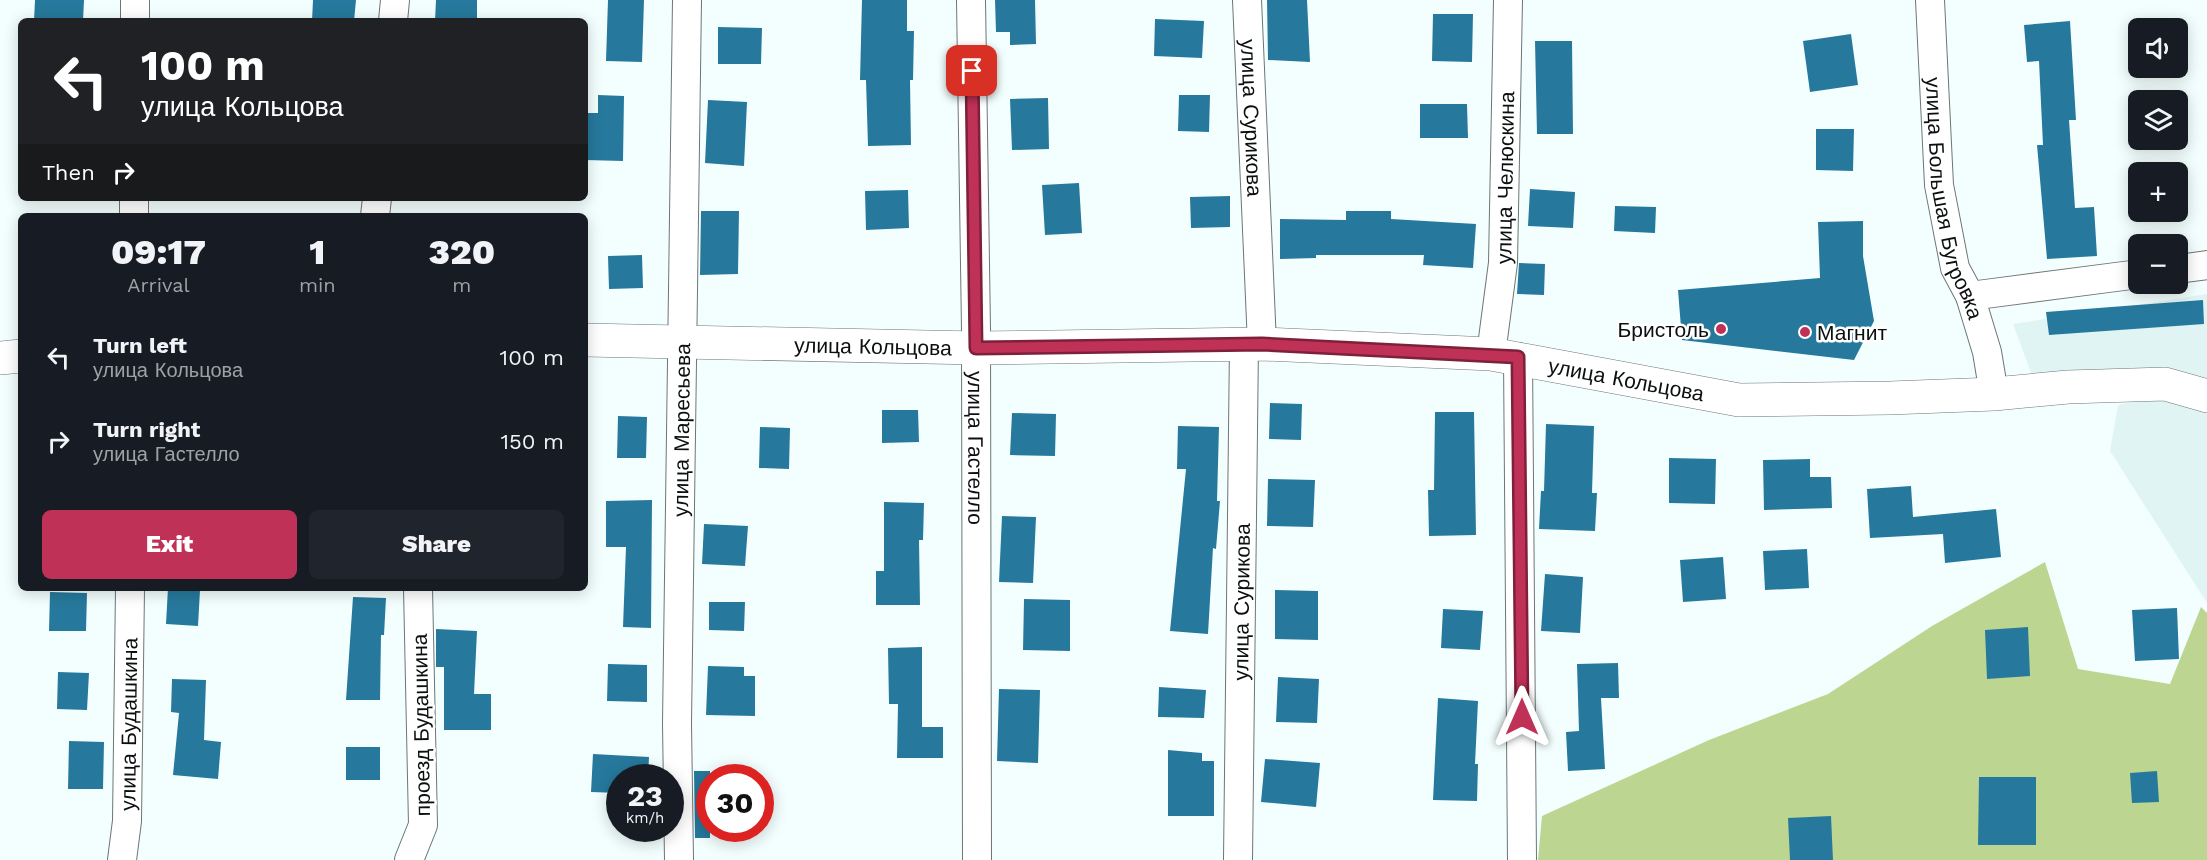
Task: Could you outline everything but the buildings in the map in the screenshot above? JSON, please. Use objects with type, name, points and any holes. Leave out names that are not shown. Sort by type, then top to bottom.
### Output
[{"type":"street","points":[[135,0],[135,18]]},
{"type":"street","points":[[393,18],[395,0]]},
{"type":"street","name":"улица Маресьева","points":[[679,860],[676,723],[687,0]]},
{"type":"street","name":"улица Гастелло","points":[[971,0],[976,348],[977,860]]},
{"type":"street","name":"улица Сурикова","points":[[1238,860],[1253,344],[1247,0]]},
{"type":"street","name":"улица Челюскина","points":[[1508,0],[1503,263],[1504,355],[1522,860]]},
{"type":"street","name":"улица Большая Бугровка","points":[[1930,0],[1939,185],[1955,268],[1970,296],[1987,352],[1994,394]]},
{"type":"street","points":[[2188,268],[2207,265]]},
{"type":"street","points":[[1970,296],[2128,275]]},
{"type":"street","name":"улица Кольцова","points":[[588,340],[976,348],[1253,344],[1504,355],[1738,400],[1994,394],[2068,387],[2165,384],[2207,396]]},
{"type":"street","points":[[0,358],[18,356]]},
{"type":"street","name":"улица Будашкина","points":[[122,860],[127,821],[130,591]]},
{"type":"street","name":"проезд Будашкина","points":[[409,860],[423,825],[418,591]]},
{"type":"shaded area","points":[[2207,294],[2207,378],[2169,371],[2033,378],[2013,324]]},
{"type":"shaded area","points":[[2160,396],[2207,405],[2207,603],[2110,451],[2118,405]]},
{"type":"green space","points":[[2045,562],[2078,669],[2170,684],[2201,607],[2207,613],[2207,860],[1538,860],[1542,816],[1709,740],[1828,694],[1932,626]]},
{"type":"place","name":"Бристоль","points":[[1721,329]]},
{"type":"place","name":"Магнит","points":[[1805,332]]},
{"type":"route","points":[[972,71],[976,348],[1262,344],[1518,357],[1522,717]]}]
